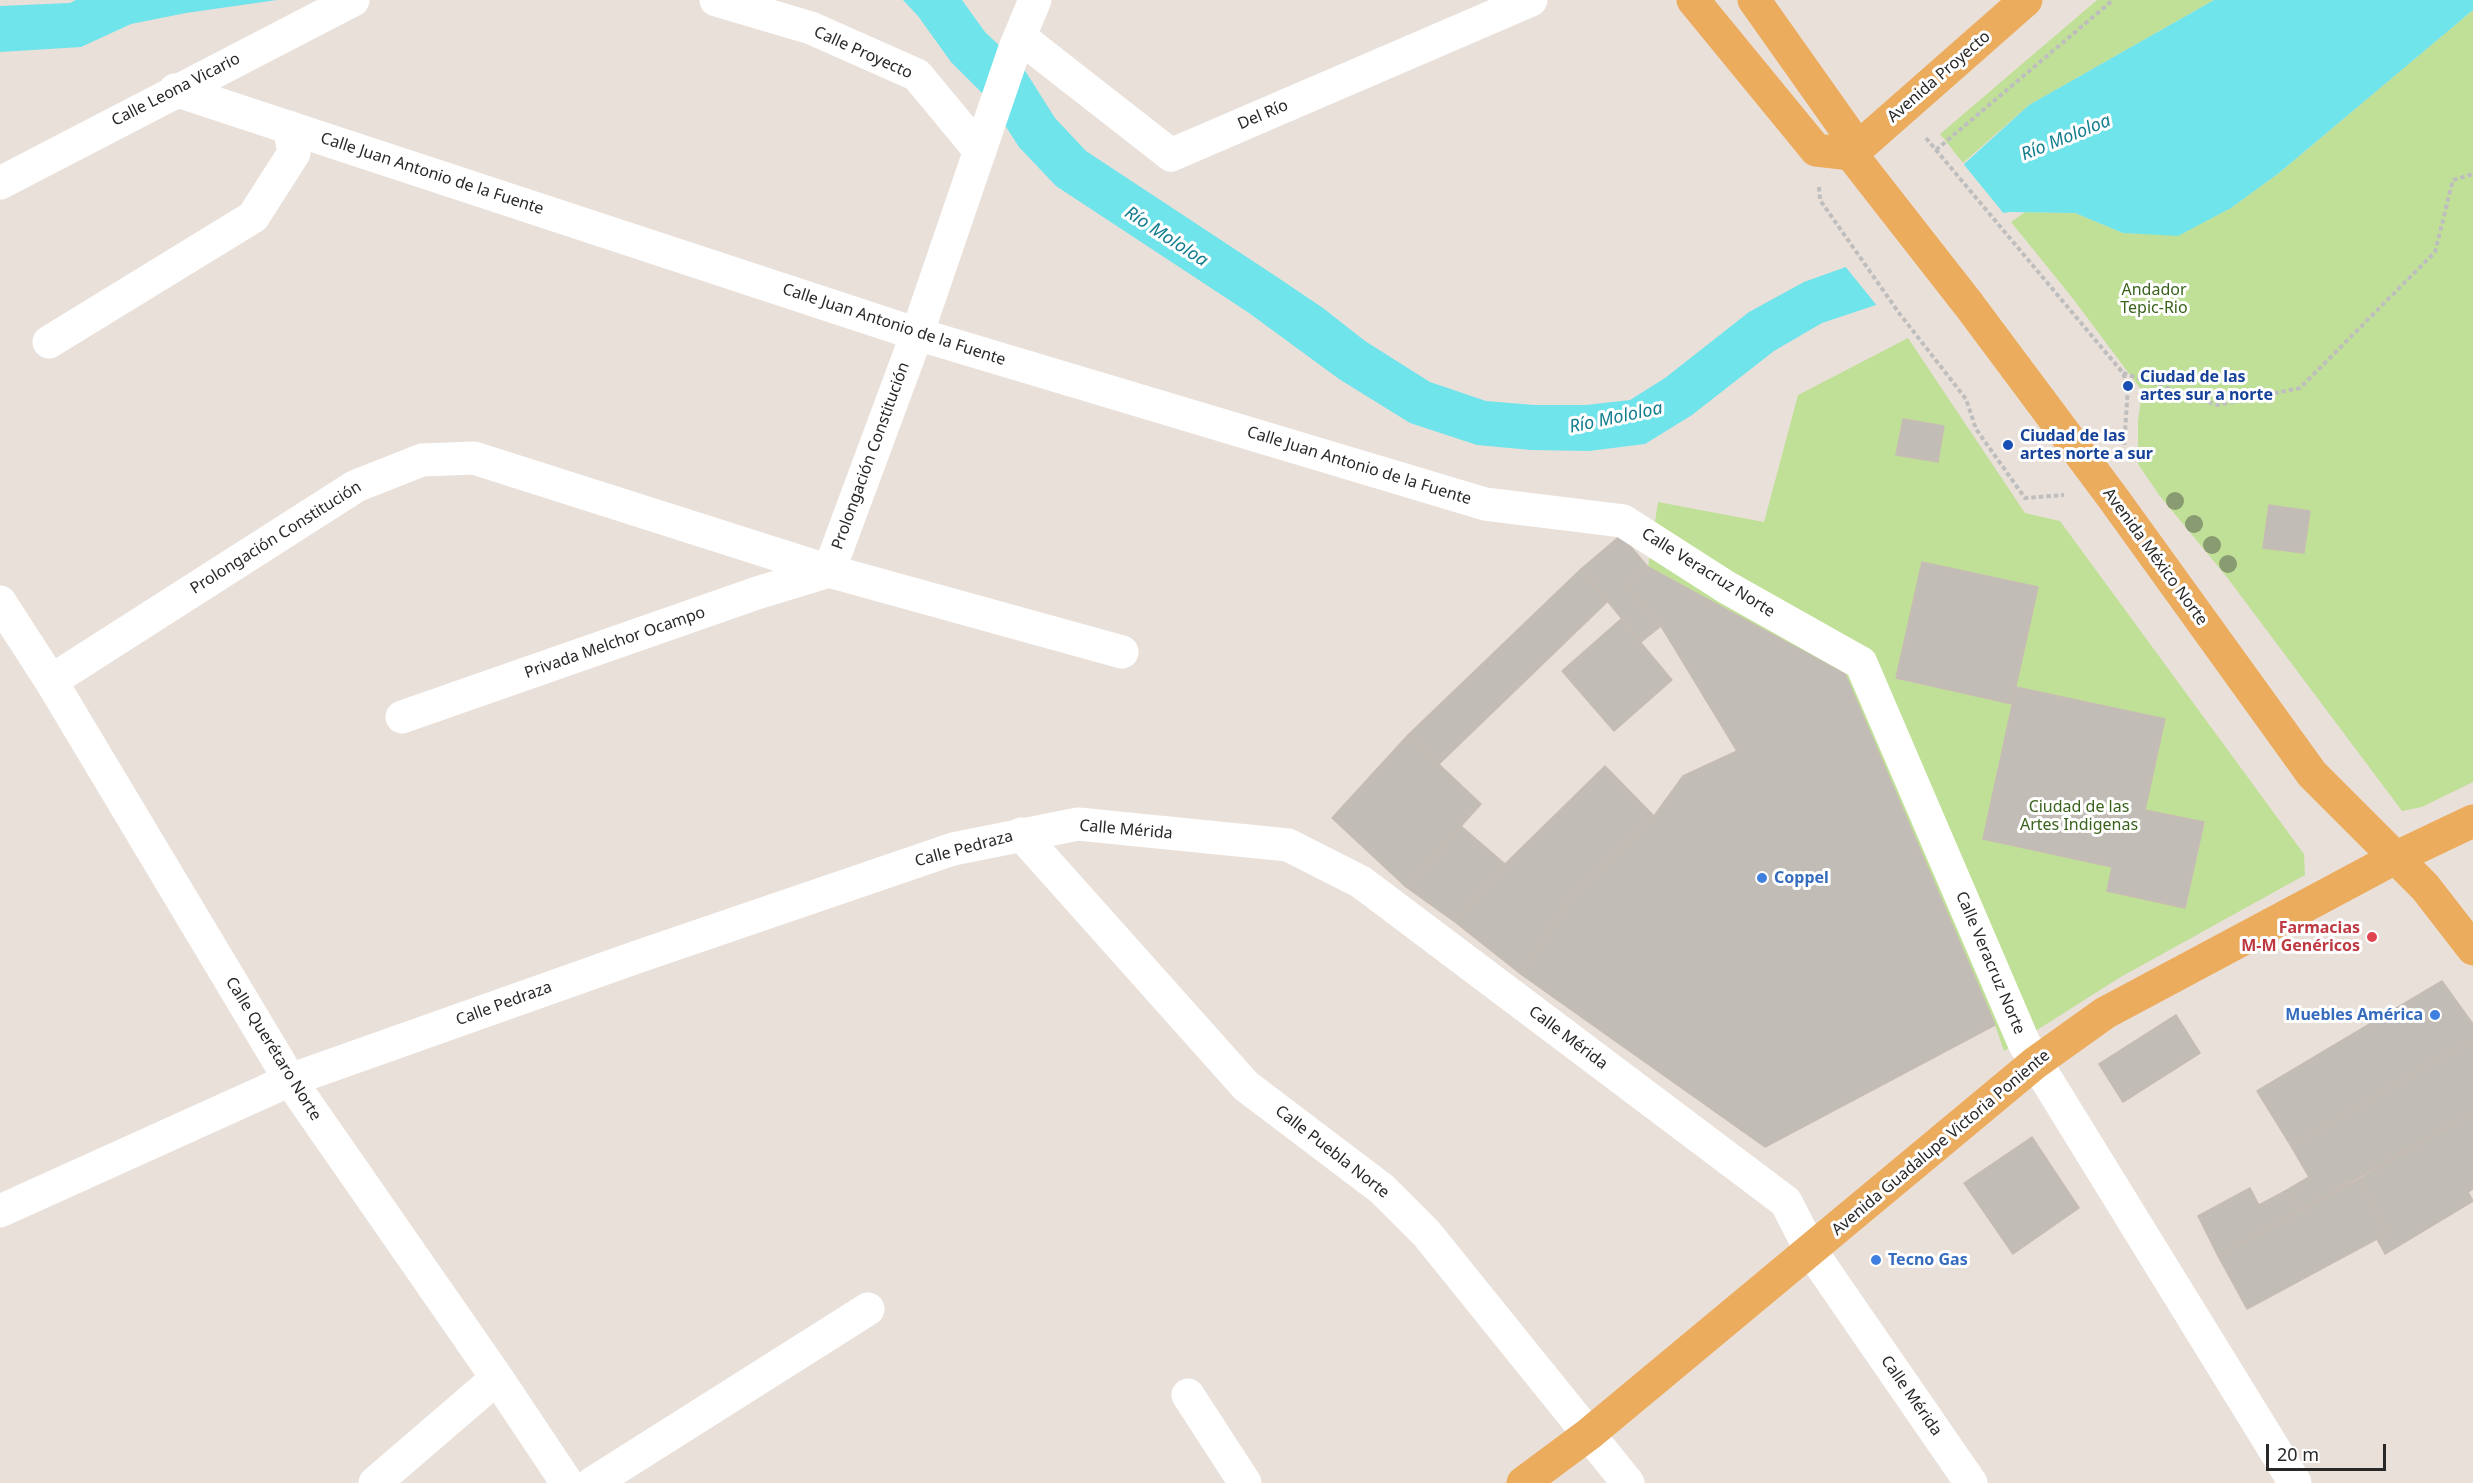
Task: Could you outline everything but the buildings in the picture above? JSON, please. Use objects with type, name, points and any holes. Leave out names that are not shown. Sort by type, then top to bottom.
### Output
[{"type":"main road","points":[[1693,0],[1816,150],[1851,154]]},
{"type":"main road","name":"Avenida México Norte","points":[[1754,0],[1846,130],[1851,154],[1969,305],[2114,498],[2312,774],[2425,887],[2473,949]]},
{"type":"main road","name":"Avenida Proyecto","points":[[1851,154],[2026,0]]},
{"type":"main road","name":"Avenida Guadalupe Victoria Poniente","points":[[1523,1483],[1589,1434],[2035,1063],[2104,1013],[2395,858],[2462,826]]},
{"type":"street","name":"Calle Leona Vicario","points":[[0,183],[175,90],[353,0]]},
{"type":"street","name":"Calle Proyecto","points":[[716,0],[811,28],[917,75],[983,144]]},
{"type":"street","name":"Prolongación Constitución","points":[[829,571],[917,334],[1035,0]]},
{"type":"street","name":"Del Río","points":[[1018,43],[1171,155],[1530,0]]},
{"type":"street","name":"Calle Juan Antonio de la Fuente","points":[[175,90],[917,334],[1485,504],[1623,520]]},
{"type":"street","points":[[49,342],[253,217],[294,153],[289,127]]},
{"type":"street","name":"Prolongación Constitución","points":[[51,681],[356,486],[422,460],[474,458],[829,571],[1122,652]]},
{"type":"street","name":"Calle Veracruz Norte","points":[[1623,520],[1726,587],[1861,663],[2024,1043],[2295,1483]]},
{"type":"street","name":"Privada Melchor Ocampo","points":[[402,717],[757,593],[829,571]]},
{"type":"street","name":"Calle Querétaro Norte","points":[[0,602],[51,681],[290,1080],[567,1483]]},
{"type":"street","name":"Calle Mérida","points":[[1021,834],[1078,824],[1288,845],[1361,882],[1786,1202],[1811,1251],[1971,1483]]},
{"type":"street","name":"Calle Pedraza","points":[[5,1199],[290,1080],[637,957],[953,849],[1021,834]]},
{"type":"street","name":"Calle Puebla Norte","points":[[1021,834],[1246,1086],[1382,1189],[1427,1234],[1628,1483]]},
{"type":"street","points":[[593,1483],[868,1310]]},
{"type":"street","points":[[375,1483],[497,1378]]},
{"type":"street","points":[[1188,1395],[1245,1483]]},
{"type":"path","points":[[1936,150],[2113,0]]},
{"type":"path","points":[[1902,110],[2122,373],[2128,386],[2123,452]]},
{"type":"path","points":[[2122,373],[2217,405],[2300,388],[2435,252],[2453,180],[2473,174]]},
{"type":"path","points":[[1820,200],[1899,313],[1966,399],[1976,429],[2025,498],[2071,494]]},
{"type":"green space","points":[[2097,0],[2214,0],[2029,105],[1963,163],[1940,134]]},
{"type":"green space","name":"Andador Tepic-Rio","points":[[2473,10],[2473,782],[2422,807],[2402,811],[2226,576],[2159,495],[2138,464],[2138,421],[2142,391],[2074,300],[2011,222],[2025,212],[2075,213],[2123,233],[2179,235],[2231,208],[2279,173]]},
{"type":"green space","name":"Ciudad de las Artes Indigenas","points":[[1908,338],[2025,513],[2060,521],[2304,854],[2305,875],[2119,978],[2004,1051],[1995,1025],[1845,674],[1648,567],[1658,502],[1764,522],[1798,395]]},
{"type":"water","points":[[76,0],[277,0],[186,13],[131,24],[81,47],[0,52],[0,6],[70,3]]},
{"type":"water","name":"Río Mololoa","points":[[903,0],[962,0],[985,32],[1024,69],[1055,118],[1086,151],[1323,308],[1365,341],[1430,382],[1486,401],[1534,405],[1586,405],[1630,400],[1665,378],[1749,312],[1804,282],[1854,264],[2029,105],[2214,0],[2473,0],[2473,10],[2279,173],[2231,208],[2178,236],[2123,233],[2075,213],[2011,212],[1959,218],[1924,264],[1876,305],[1822,323],[1774,351],[1692,415],[1645,444],[1589,451],[1531,450],[1477,445],[1410,423],[1339,379],[1249,313],[1056,186],[1019,147],[988,99],[951,62],[918,16]]},
{"type":"pier","points":[[1961,161],[2005,215],[1961,221],[1926,266],[1878,307],[1844,265],[1852,262],[1889,230]]},
{"type":"place","name":"Ciudad de las artes sur a norte","points":[[2128,386]]},
{"type":"place","name":"Ciudad de las artes norte a sur","points":[[2008,445]]},
{"type":"place","name":"Coppel","points":[[1762,878]]},
{"type":"place","name":"Farmacias M-M Genéricos","points":[[2372,937]]},
{"type":"place","name":"Muebles América","points":[[2435,1015]]},
{"type":"place","name":"Tecno Gas","points":[[1876,1260]]}]
